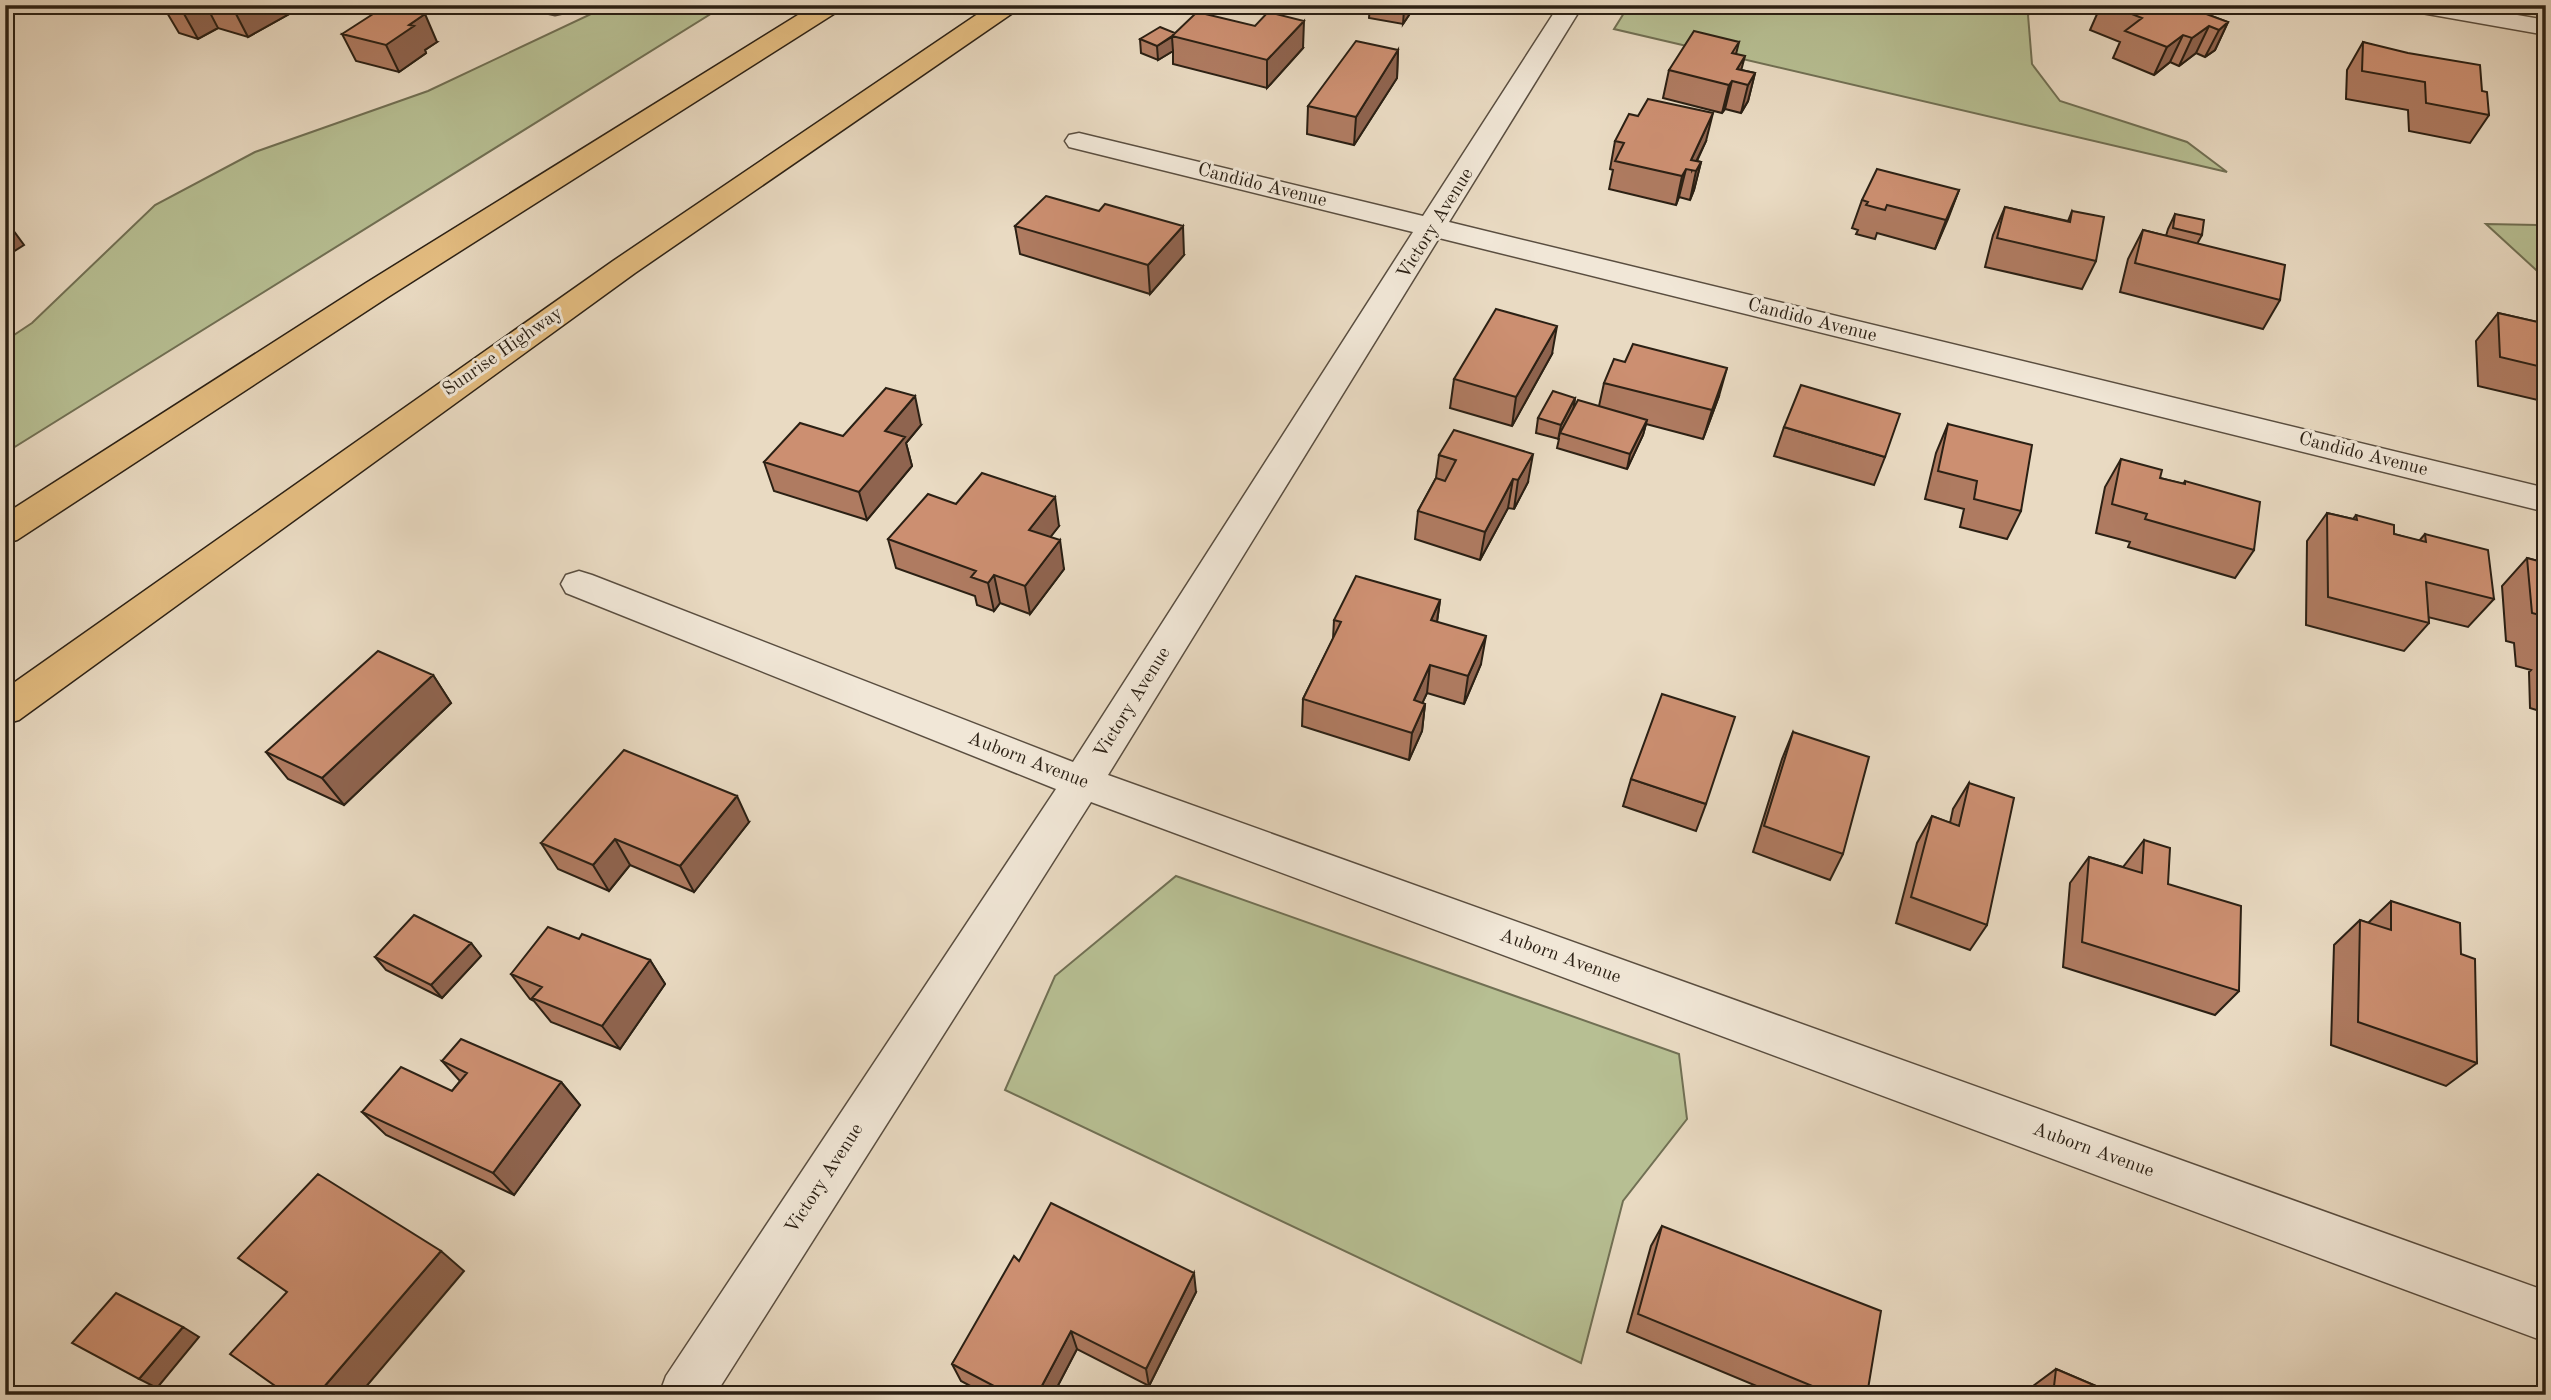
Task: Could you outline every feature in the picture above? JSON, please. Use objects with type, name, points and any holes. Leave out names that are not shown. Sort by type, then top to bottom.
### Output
[{"type":"highway","points":[[5,531],[377,290],[831,5]]},
{"type":"highway","name":"Sunrise Highway","points":[[5,709],[624,267],[1008,5]]},
{"type":"street","name":"Victory Avenue","points":[[685,1395],[1082,782],[1433,229],[1571,5]]},
{"type":"street","points":[[2416,5],[2546,28]]},
{"type":"street","name":"Candido Avenue","points":[[1079,141],[2546,500]]},
{"type":"street","name":"Auborn Avenue","points":[[579,584],[1082,782],[2546,1317]]},
{"type":"green space","points":[[610,5],[725,5],[5,453],[5,341],[32,323],[155,205],[255,152],[428,91]]},
{"type":"green space","points":[[1629,5],[2043,5],[2028,15],[2032,64],[2060,101],[2187,142],[2227,172],[1614,29]]},
{"type":"green space","points":[[2486,224],[2546,227],[2546,279]]},
{"type":"green space","points":[[1176,876],[1679,1054],[1687,1119],[1623,1201],[1581,1363],[1005,1090],[1055,976]]},
{"type":"building","points":[[164,5],[195,5],[183,12]]},
{"type":"building","points":[[219,5],[242,5],[234,10]]},
{"type":"building","points":[[387,5],[425,14],[409,25],[414,26],[386,45],[342,34]]},
{"type":"building","points":[[1375,5],[1407,5],[1404,10]]},
{"type":"building","points":[[2109,5],[2182,5],[2228,22],[2219,30],[2209,26],[2192,38],[2183,35],[2167,47],[2125,31],[2142,18]]},
{"type":"building","points":[[1197,12],[1255,26],[1268,12],[1304,21],[1267,60],[1172,36]]},
{"type":"building","points":[[1160,27],[1175,33],[1157,46],[1140,39]]},
{"type":"building","points":[[1694,31],[1739,42],[1732,53],[1745,56],[1737,69],[1755,73],[1748,85],[1732,81],[1729,85],[1669,70]]},
{"type":"building","points":[[1356,41],[1398,50],[1356,117],[1308,106]]},
{"type":"building","points":[[2363,42],[2408,53],[2480,65],[2482,91],[2487,92],[2489,115],[2426,103],[2425,82],[2362,71]]},
{"type":"building","points":[[1648,99],[1713,113],[1691,160],[1701,162],[1696,171],[1686,169],[1682,176],[1615,161],[1624,143],[1615,141],[1629,114],[1638,116]]},
{"type":"building","points":[[1877,169],[1959,190],[1946,220],[1887,205],[1885,210],[1866,205],[1868,202],[1862,200]]},
{"type":"building","points":[[1046,196],[1099,211],[1105,204],[1183,226],[1148,265],[1015,226]]},
{"type":"building","points":[[2005,207],[2070,222],[2072,211],[2104,217],[2096,261],[1997,238]]},
{"type":"building","points":[[2175,214],[2204,220],[2202,235],[2173,228]]},
{"type":"building","points":[[2143,230],[2285,265],[2280,300],[2135,263]]},
{"type":"building","points":[[1496,309],[1557,326],[1516,397],[1454,379]]},
{"type":"building","points":[[2498,313],[2546,324],[2546,368],[2500,357]]},
{"type":"building","points":[[1633,344],[1727,368],[1712,410],[1604,383],[1614,359],[1625,362]]},
{"type":"building","points":[[1801,385],[1900,414],[1885,457],[1784,427]]},
{"type":"building","points":[[886,388],[915,396],[885,431],[905,437],[859,492],[764,462],[800,423],[843,436]]},
{"type":"building","points":[[1553,391],[1575,398],[1561,425],[1538,418]]},
{"type":"building","points":[[1578,400],[1647,420],[1630,454],[1560,433]]},
{"type":"building","points":[[1948,424],[2032,445],[2021,511],[1974,499],[1977,481],[1938,471]]},
{"type":"building","points":[[1454,430],[1533,454],[1518,480],[1513,479],[1485,532],[1418,511],[1436,478],[1445,481],[1456,460],[1439,455]]},
{"type":"building","points":[[2121,459],[2162,470],[2160,478],[2185,484],[2185,481],[2260,502],[2254,550],[2145,519],[2147,514],[2112,504]]},
{"type":"building","points":[[982,473],[1055,497],[1029,530],[1060,540],[1025,586],[994,575],[988,583],[971,577],[976,571],[888,539],[928,494],[956,504]]},
{"type":"building","points":[[2327,513],[2357,520],[2356,515],[2394,525],[2394,534],[2426,542],[2425,534],[2488,550],[2494,599],[2426,582],[2429,623],[2328,597]]},
{"type":"building","points":[[2527,558],[2546,563],[2546,639],[2542,638],[2540,615],[2532,613]]},
{"type":"building","points":[[1356,576],[1440,600],[1431,620],[1486,636],[1468,676],[1430,665],[1414,700],[1425,704],[1412,733],[1303,699],[1341,622],[1334,620]]},
{"type":"building","points":[[378,651],[433,675],[322,778],[266,752]]},
{"type":"building","points":[[2543,658],[2546,658],[2546,694],[2545,694]]},
{"type":"building","points":[[1662,694],[1735,717],[1706,804],[1631,779]]},
{"type":"building","points":[[1793,732],[1869,757],[1843,854],[1764,826]]},
{"type":"building","points":[[624,750],[737,796],[680,866],[615,839],[593,865],[541,843]]},
{"type":"building","points":[[1969,783],[2014,798],[1987,925],[1911,897],[1932,816],[1959,826]]},
{"type":"building","points":[[2144,840],[2170,848],[2168,884],[2241,906],[2239,991],[2082,942],[2089,857],[2142,873]]},
{"type":"building","points":[[2391,901],[2460,923],[2461,954],[2475,959],[2477,1063],[2358,1022],[2360,920],[2391,930]]},
{"type":"building","points":[[414,915],[471,943],[431,985],[375,957]]},
{"type":"building","points":[[548,927],[579,939],[582,934],[650,960],[602,1026],[532,998],[542,987],[511,974]]},
{"type":"building","points":[[461,1039],[561,1082],[493,1173],[362,1112],[401,1067],[452,1091],[467,1073],[442,1061]]},
{"type":"building","points":[[318,1174],[441,1251],[317,1395],[288,1395],[230,1354],[287,1292],[238,1258]]},
{"type":"building","points":[[1051,1203],[1194,1273],[1146,1369],[1071,1331],[1037,1395],[1011,1395],[952,1364],[1014,1256],[1019,1261]]},
{"type":"building","points":[[1662,1226],[1881,1311],[1867,1395],[1834,1395],[1638,1314]]},
{"type":"building","points":[[116,1293],[183,1327],[139,1379],[72,1343]]},
{"type":"building","points":[[2056,1369],[2117,1395],[2053,1395]]}]
